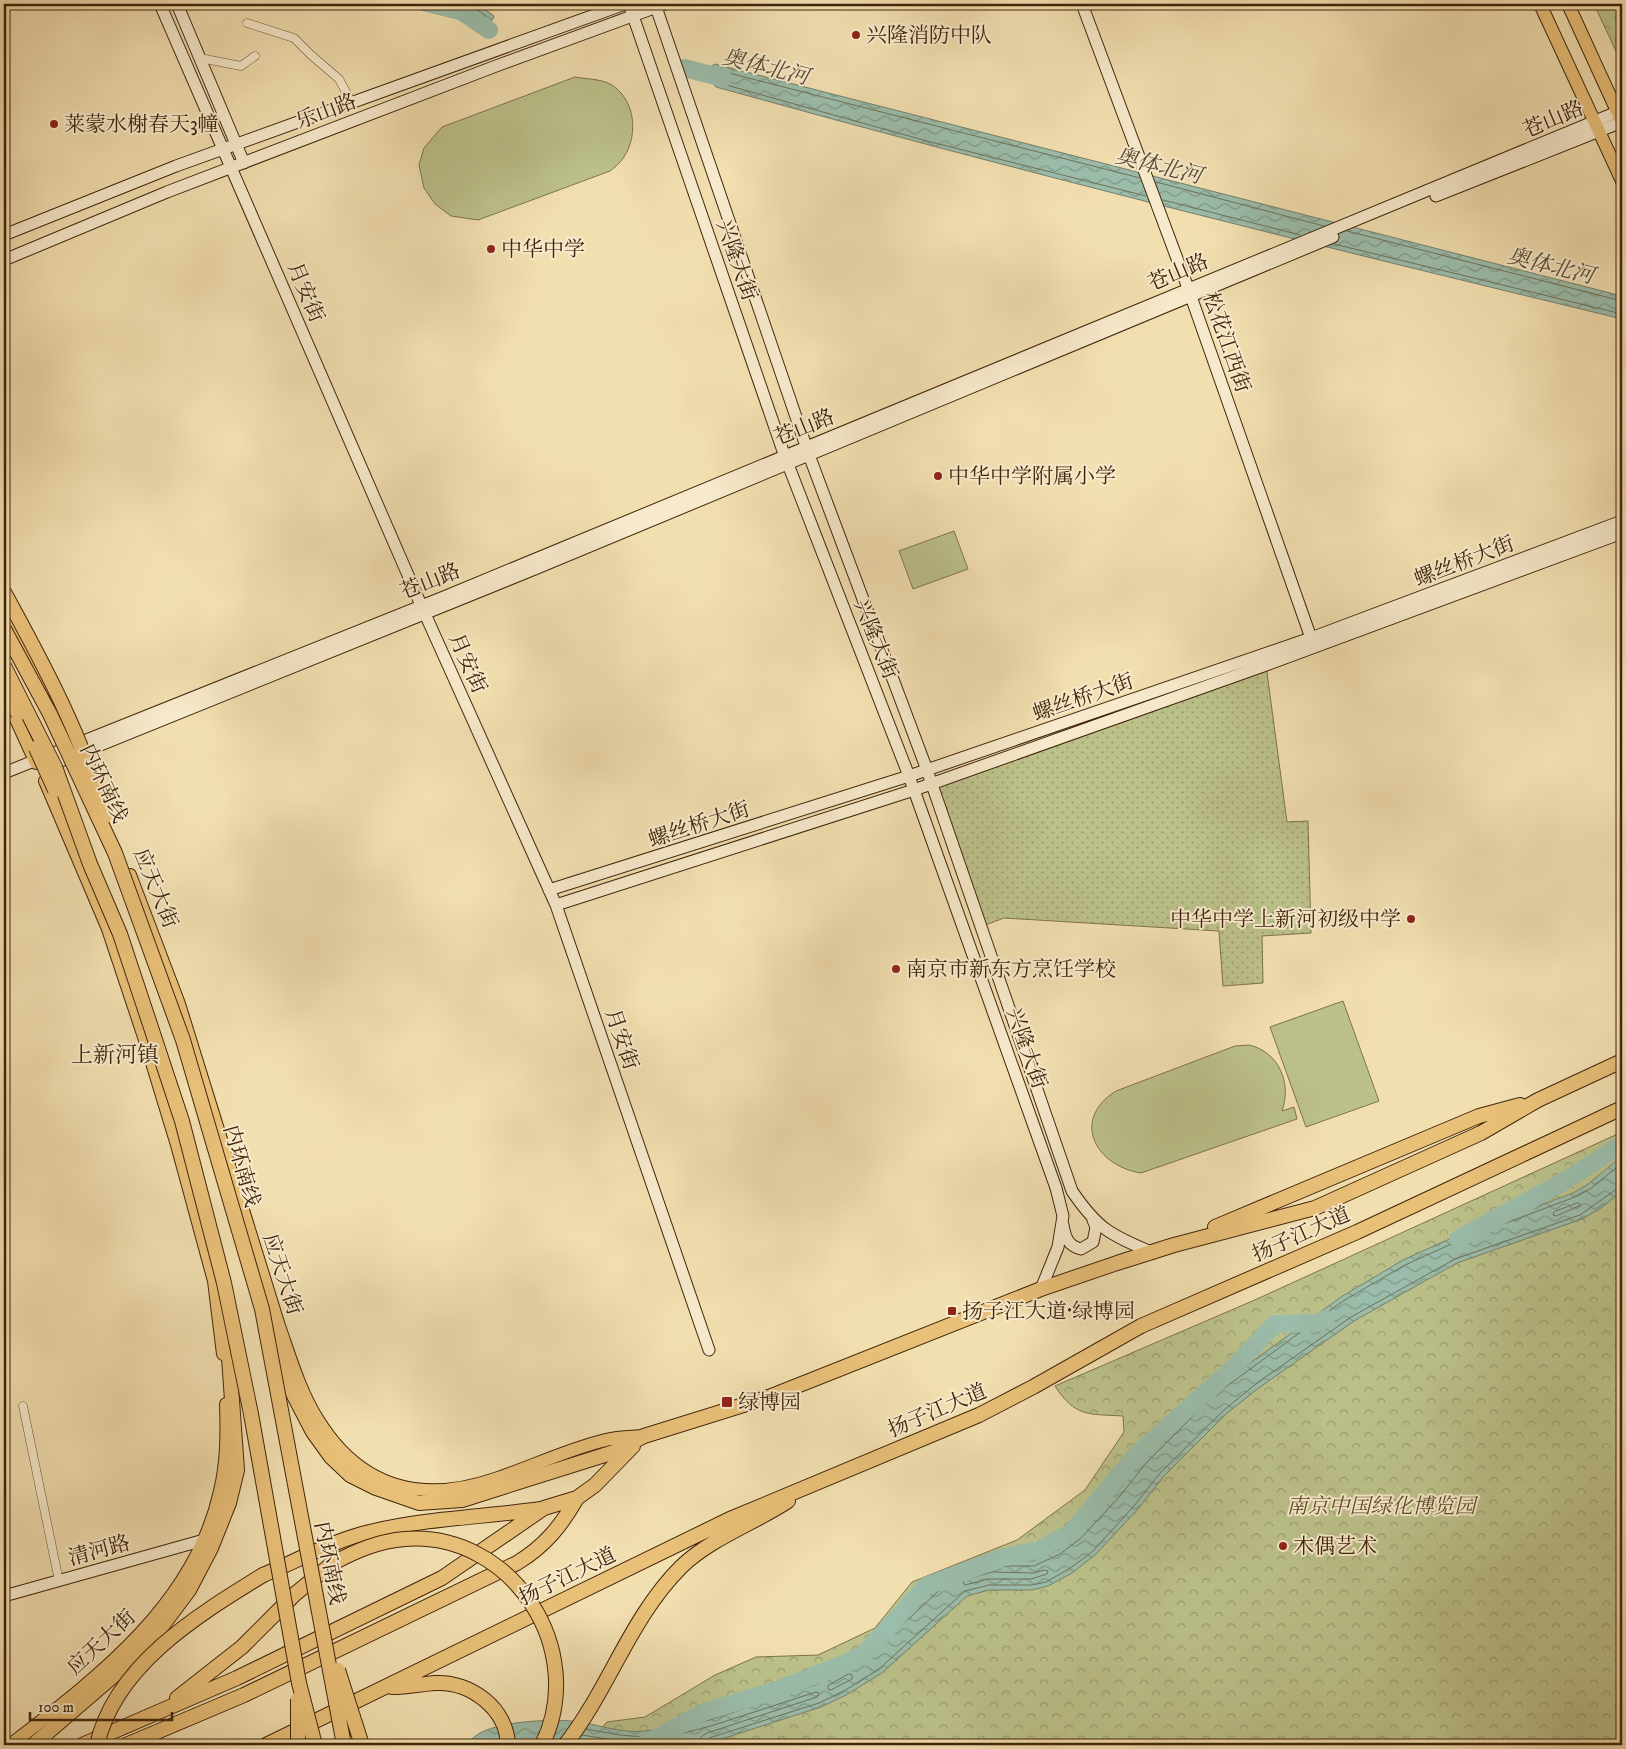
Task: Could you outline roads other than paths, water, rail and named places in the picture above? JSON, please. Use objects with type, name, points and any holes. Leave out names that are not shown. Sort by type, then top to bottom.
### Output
[{"type":"highway","points":[[4,592],[33,646],[94,775],[115,853]]},
{"type":"highway","name":"内环南线","points":[[4,629],[50,714],[115,853],[183,1040],[262,1309],[344,1745]]},
{"type":"highway","name":"内环南线","points":[[4,666],[55,767],[90,864],[120,934],[182,1121],[224,1283],[252,1423],[299,1683],[315,1745]]},
{"type":"highway","points":[[4,688],[25,726],[90,864]]},
{"type":"highway","name":"扬子江大道","points":[[262,1309],[288,1384],[313,1432],[331,1457],[350,1475],[398,1497],[419,1503],[462,1500],[614,1452],[644,1436],[751,1403],[1041,1289],[1150,1252],[1315,1208],[1481,1133],[1538,1100],[1622,1061]]},
{"type":"highway","points":[[1174,1245],[1479,1116],[1538,1100]]},
{"type":"highway","name":"扬子江大道","points":[[266,1745],[389,1687],[730,1519],[979,1415],[1033,1388],[1140,1326],[1357,1232],[1622,1108]]},
{"type":"highway","points":[[33,1745],[103,1686],[156,1634],[189,1590],[207,1544],[229,1503],[237,1470],[224,1283]]},
{"type":"highway","name":"扬子江大道","points":[[82,1745],[237,1678],[442,1578],[544,1508],[577,1498],[595,1485],[644,1436]]},
{"type":"highway","points":[[565,1745],[589,1712],[652,1599],[682,1567],[699,1552],[764,1517],[815,1483]]},
{"type":"highway","name":"扬子江大道","points":[[126,1745],[244,1695],[517,1563],[549,1539],[563,1522],[577,1498]]},
{"type":"highway","points":[[97,1745],[102,1725],[115,1700],[156,1652],[209,1609],[264,1576],[346,1540],[372,1531],[435,1519],[490,1516],[544,1508]]},
{"type":"highway","points":[[158,1712],[242,1647],[295,1594],[333,1564],[357,1550],[405,1539],[430,1540],[469,1550],[506,1574],[534,1606],[546,1631],[555,1658],[556,1685],[554,1708],[542,1745]]},
{"type":"highway","points":[[321,1618],[362,1745]]},
{"type":"highway","points":[[298,1745],[299,1683]]},
{"type":"highway","points":[[389,1687],[449,1683],[462,1686],[483,1698],[505,1724],[508,1745]]},
{"type":"main road","points":[[1540,4],[1622,181]]},
{"type":"main road","points":[[1568,4],[1621,119]]},
{"type":"main road","name":"应天大街","points":[[4,610],[76,749],[154,933],[179,1004],[257,1258],[295,1370],[317,1419],[336,1445],[357,1464],[376,1477],[399,1486],[422,1491],[454,1490],[494,1479],[604,1440],[644,1436]]},
{"type":"main road","name":"应天大街","points":[[4,692],[38,765],[117,955],[175,1136],[214,1281],[226,1381],[227,1445],[220,1492],[207,1544],[157,1616],[136,1640],[63,1704],[10,1745]]},
{"type":"street","name":"月安街","points":[[160,4],[423,609],[556,905],[709,1350]]},
{"type":"street","points":[[177,4],[244,163]]},
{"type":"street","name":"乐山路","points":[[4,235],[223,149],[625,4]]},
{"type":"street","name":"松花江西街","points":[[1082,4],[1189,292],[1310,638]]},
{"type":"street","name":"乐山路","points":[[4,260],[232,167],[630,10],[659,5]]},
{"type":"street","name":"兴隆大街","points":[[659,5],[807,451],[927,770],[1072,1191],[1101,1228],[1150,1252]]},
{"type":"street","name":"兴隆大街","points":[[630,10],[786,459],[909,776],[1056,1188],[1063,1216],[1058,1247],[1041,1289]]},
{"type":"street","points":[[247,23],[294,38],[310,55],[339,79],[352,103]]},
{"type":"street","points":[[200,58],[241,66],[255,56]]},
{"type":"street","name":"苍山路","points":[[4,773],[38,765],[423,609],[1349,226],[1621,119]]},
{"type":"street","name":"螺丝桥大街","points":[[549,890],[927,770],[1310,638],[1622,521]]},
{"type":"street","name":"螺丝桥大街","points":[[556,905],[914,790],[1266,665],[1622,533]]},
{"type":"street","points":[[1063,1216],[1067,1240],[1073,1247],[1081,1248],[1093,1242],[1096,1236],[1096,1227],[1092,1218]]},
{"type":"street","points":[[22,1406],[59,1580]]},
{"type":"street","name":"清河路","points":[[4,1596],[59,1580],[207,1544]]},
{"type":"water","points":[[398,4],[476,4],[493,15],[494,18],[485,27],[474,27],[462,20]]},
{"type":"water","points":[[715,64],[1622,296],[1622,319],[1168,207],[716,87],[701,72]]},
{"type":"water","points":[[1622,1156],[1622,1191],[1601,1208],[1582,1219],[1457,1263],[1354,1321],[1260,1387],[1227,1413],[1164,1476],[1138,1509],[1095,1555],[1072,1573],[1048,1586],[1032,1590],[989,1590],[967,1596],[882,1673],[846,1695],[821,1707],[703,1745],[468,1745],[474,1737],[498,1726],[531,1721],[571,1721],[636,1732],[657,1729],[760,1700],[829,1673],[868,1650],[945,1578],[960,1570],[990,1561],[1033,1561],[1058,1550],[1077,1535],[1116,1493],[1143,1459],[1209,1393],[1341,1297],[1403,1260],[1456,1236],[1573,1193],[1587,1185]]},
{"type":"waterway","name":"奥体北河","points":[[431,4],[461,11],[489,30]]},
{"type":"waterway","name":"奥体北河","points":[[684,68],[723,78]]},
{"type":"waterway","points":[[1458,1239],[1563,1182],[1622,1144]]},
{"type":"waterway","points":[[643,1745],[704,1712],[777,1690],[839,1666],[864,1654],[926,1586],[1001,1558],[1039,1550],[1072,1532],[1135,1456],[1233,1368],[1275,1324],[1317,1323],[1325,1319]]},
{"type":"place","name":"兴隆消防中队","points":[[856,35]]},
{"type":"place","name":"莱蒙水榭春天3幢","points":[[54,124]]},
{"type":"place","name":"中华中学","points":[[491,249]]},
{"type":"place","name":"中华中学附属小学","points":[[938,476]]},
{"type":"place","name":"中华中学上新河初级中学","points":[[1411,919]]},
{"type":"place","name":"南京市新东方烹饪学校","points":[[896,969]]},
{"type":"place","name":"扬子江大道·绿博园","points":[[952,1311]]},
{"type":"place","name":"绿博园","points":[[727,1402]]},
{"type":"place","name":"木偶艺术","points":[[1283,1546]]},
{"type":"district","name":"上新河镇","points":[[115,1054]]},
{"type":"park label","name":"南京中国绿化博览园","points":[[1381,1506]]}]
